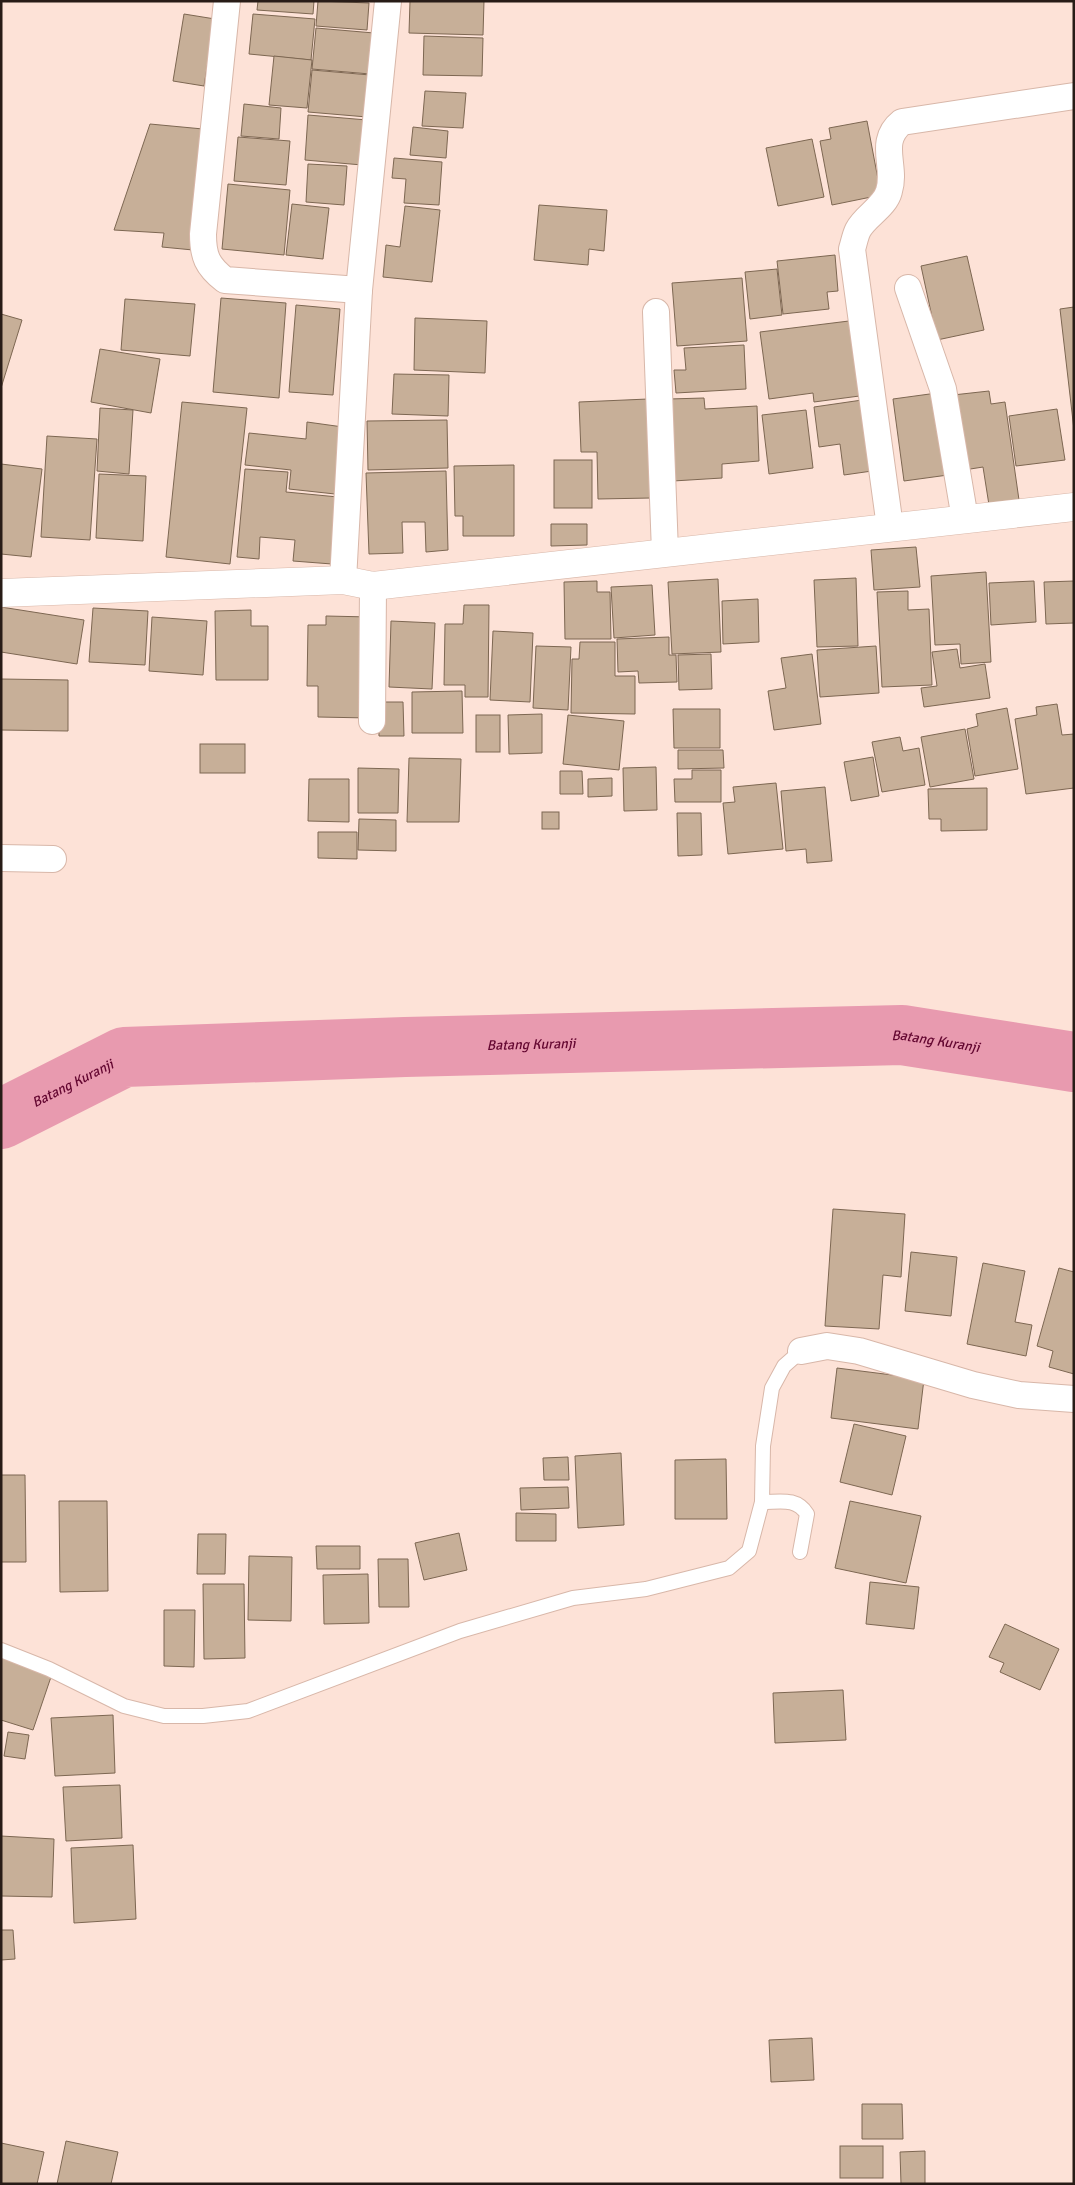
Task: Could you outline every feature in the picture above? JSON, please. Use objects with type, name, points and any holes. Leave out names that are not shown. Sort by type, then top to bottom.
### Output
[{"type":"street","points":[[226,1],[203,234],[204,251],[208,264],[213,271],[225,280],[359,290]]},
{"type":"street","points":[[343,580],[359,290],[388,1]]},
{"type":"street","points":[[890,527],[852,249],[858,230],[885,199],[890,190],[889,138],[893,129],[902,122],[1074,96]]},
{"type":"street","points":[[908,288],[943,389],[964,519]]},
{"type":"street","points":[[656,312],[665,552]]},
{"type":"street","points":[[1,593],[343,580],[373,586],[1074,507]]},
{"type":"street","points":[[372,721],[373,586]]},
{"type":"street","points":[[1,858],[53,859]]},
{"type":"street","points":[[801,1351],[827,1346],[859,1350],[973,1385],[1019,1395],[1074,1399]]},
{"type":"lane","points":[[1,1650],[48,1669],[124,1706],[164,1716],[203,1716],[248,1711],[460,1631],[573,1598],[646,1589],[729,1568],[749,1551],[762,1502],[763,1446],[772,1388],[784,1366],[801,1351]]},
{"type":"lane","points":[[762,1502],[793,1502],[801,1504],[807,1514],[800,1552]]},
{"type":"building","points":[[258,1],[314,1],[313,14],[257,10]]},
{"type":"building","points":[[318,1],[369,3],[367,30],[316,26]]},
{"type":"building","points":[[410,1],[484,1],[483,35],[409,33]]},
{"type":"building","points":[[184,14],[215,19],[204,86],[173,81]]},
{"type":"building","points":[[253,14],[315,19],[311,60],[249,54]]},
{"type":"building","points":[[316,28],[374,33],[370,74],[312,69]]},
{"type":"building","points":[[424,36],[483,38],[482,76],[423,75]]},
{"type":"building","points":[[274,56],[312,60],[307,108],[269,105]]},
{"type":"building","points":[[312,70],[370,75],[367,117],[308,112]]},
{"type":"building","points":[[425,91],[466,93],[463,128],[422,126]]},
{"type":"building","points":[[244,104],[281,108],[279,139],[241,136]]},
{"type":"building","points":[[308,115],[367,120],[362,165],[305,160]]},
{"type":"building","points":[[867,121],[881,195],[832,205],[820,141],[831,139],[829,128]]},
{"type":"building","points":[[150,124],[203,129],[193,250],[162,247],[164,233],[114,230]]},
{"type":"building","points":[[413,127],[448,131],[446,158],[410,155]]},
{"type":"building","points":[[238,137],[290,141],[286,185],[234,181]]},
{"type":"building","points":[[812,139],[824,197],[778,206],[766,148]]},
{"type":"building","points":[[394,158],[442,162],[439,205],[404,203],[406,179],[392,178]]},
{"type":"building","points":[[308,164],[347,166],[344,205],[306,202]]},
{"type":"building","points":[[228,184],[290,190],[284,255],[222,249]]},
{"type":"building","points":[[292,204],[329,208],[323,259],[286,255]]},
{"type":"building","points":[[539,205],[607,210],[604,251],[589,249],[588,265],[534,260]]},
{"type":"building","points":[[405,206],[440,210],[432,282],[383,277],[386,245],[400,247]]},
{"type":"building","points":[[835,255],[838,291],[827,292],[829,309],[783,314],[777,261]]},
{"type":"building","points":[[967,256],[984,330],[937,340],[921,266]]},
{"type":"building","points":[[777,269],[782,315],[750,319],[745,272]]},
{"type":"building","points":[[742,278],[747,341],[677,346],[672,283]]},
{"type":"building","points":[[221,298],[286,303],[279,398],[213,392]]},
{"type":"building","points":[[125,299],[195,304],[190,356],[121,350]]},
{"type":"building","points":[[296,305],[340,309],[333,395],[289,392]]},
{"type":"building","points":[[1074,307],[1074,430],[1060,309]]},
{"type":"building","points":[[1,314],[22,320],[1,388]]},
{"type":"building","points":[[415,318],[487,321],[485,373],[414,370]]},
{"type":"building","points":[[857,320],[867,395],[814,402],[813,393],[769,399],[760,332]]},
{"type":"building","points":[[744,345],[746,389],[676,393],[674,370],[686,370],[684,348]]},
{"type":"building","points":[[100,349],[160,359],[151,413],[91,402]]},
{"type":"building","points":[[394,374],[449,375],[448,416],[392,414]]},
{"type":"building","points":[[989,391],[991,404],[1005,402],[1019,500],[989,505],[983,467],[964,470],[953,395]]},
{"type":"building","points":[[937,393],[948,475],[904,481],[893,399]]},
{"type":"building","points":[[704,398],[705,409],[757,406],[759,461],[722,464],[722,478],[673,481],[669,399]]},
{"type":"building","points":[[648,399],[651,498],[598,499],[597,452],[581,452],[579,402]]},
{"type":"building","points":[[869,399],[879,470],[844,475],[840,444],[819,447],[814,407]]},
{"type":"building","points":[[182,402],[247,408],[230,564],[166,557]]},
{"type":"building","points":[[100,408],[133,410],[129,474],[97,471]]},
{"type":"building","points":[[1057,409],[1065,460],[1016,466],[1009,416]]},
{"type":"building","points":[[806,410],[813,468],[769,474],[762,415]]},
{"type":"building","points":[[447,420],[448,468],[368,470],[367,421]]},
{"type":"building","points":[[307,422],[343,427],[335,494],[289,489],[291,470],[245,465],[249,433],[306,439]]},
{"type":"building","points":[[47,436],[97,439],[90,540],[41,537]]},
{"type":"building","points":[[554,460],[592,460],[592,508],[554,508]]},
{"type":"building","points":[[1,464],[42,469],[31,557],[1,554]]},
{"type":"building","points":[[514,465],[514,536],[463,536],[463,516],[455,516],[454,466]]},
{"type":"building","points":[[245,469],[288,472],[286,492],[338,497],[332,564],[293,561],[295,540],[260,537],[259,559],[237,557]]},
{"type":"building","points":[[446,471],[448,550],[426,552],[425,522],[402,522],[403,553],[369,554],[366,473]]},
{"type":"building","points":[[99,474],[146,476],[143,541],[96,538]]},
{"type":"building","points":[[551,524],[587,524],[587,545],[551,546]]},
{"type":"building","points":[[916,547],[920,587],[874,590],[871,550]]},
{"type":"building","points":[[986,572],[991,662],[961,664],[960,644],[935,645],[931,576]]},
{"type":"building","points":[[856,578],[858,646],[817,647],[814,580]]},
{"type":"building","points":[[718,579],[721,652],[672,654],[668,582]]},
{"type":"building","points":[[597,581],[597,592],[610,592],[611,639],[565,639],[564,582]]},
{"type":"building","points":[[1034,581],[1036,622],[991,625],[989,583]]},
{"type":"building","points":[[1074,581],[1074,623],[1046,624],[1044,582]]},
{"type":"building","points":[[652,585],[655,635],[614,638],[611,587]]},
{"type":"building","points":[[908,591],[908,610],[929,609],[932,685],[882,687],[877,592]]},
{"type":"building","points":[[758,599],[759,642],[723,644],[722,601]]},
{"type":"building","points":[[464,605],[489,605],[488,697],[465,697],[465,685],[444,685],[445,624],[463,624]]},
{"type":"building","points":[[1,607],[84,620],[77,664],[1,652]]},
{"type":"building","points":[[93,608],[148,611],[145,665],[89,662]]},
{"type":"building","points":[[251,610],[251,626],[268,626],[268,680],[216,680],[215,611]]},
{"type":"building","points":[[326,616],[370,617],[369,718],[318,717],[318,686],[307,686],[308,625],[326,625]]},
{"type":"building","points":[[152,617],[207,621],[203,675],[149,671]]},
{"type":"building","points":[[391,621],[435,623],[432,689],[389,687]]},
{"type":"building","points":[[493,631],[533,633],[530,702],[490,700]]},
{"type":"building","points":[[669,637],[669,655],[676,655],[677,682],[639,683],[638,671],[618,672],[617,639]]},
{"type":"building","points":[[580,642],[615,642],[615,676],[635,676],[635,714],[571,713],[572,659],[579,659]]},
{"type":"building","points":[[536,646],[571,647],[568,710],[533,708]]},
{"type":"building","points":[[876,646],[879,693],[820,697],[817,650]]},
{"type":"building","points":[[957,649],[960,668],[985,664],[990,698],[924,707],[921,688],[937,686],[932,652]]},
{"type":"building","points":[[711,654],[712,689],[679,690],[678,655]]},
{"type":"building","points":[[812,654],[821,724],[774,730],[768,691],[786,688],[781,658]]},
{"type":"building","points":[[1,679],[68,680],[68,731],[1,730]]},
{"type":"building","points":[[462,691],[463,733],[412,733],[412,692]]},
{"type":"building","points":[[378,702],[403,702],[404,736],[379,736]]},
{"type":"building","points":[[1057,704],[1062,735],[1074,734],[1074,788],[1026,794],[1015,719],[1037,715],[1036,707]]},
{"type":"building","points":[[1007,708],[1018,769],[975,776],[967,729],[978,726],[976,714]]},
{"type":"building","points":[[673,709],[720,709],[720,748],[674,748]]},
{"type":"building","points":[[542,714],[542,753],[509,754],[508,715]]},
{"type":"building","points":[[476,715],[500,715],[500,752],[476,752]]},
{"type":"building","points":[[568,715],[624,721],[619,770],[563,764]]},
{"type":"building","points":[[965,729],[974,779],[930,787],[921,737]]},
{"type":"building","points":[[900,737],[903,751],[919,748],[925,785],[882,792],[872,742]]},
{"type":"building","points":[[200,744],[245,744],[245,773],[200,773]]},
{"type":"building","points":[[678,750],[723,750],[724,768],[678,769]]},
{"type":"building","points":[[873,757],[879,796],[851,801],[844,762]]},
{"type":"building","points":[[409,758],[461,759],[459,822],[407,822]]},
{"type":"building","points":[[656,767],[657,810],[624,811],[623,768]]},
{"type":"building","points":[[358,768],[399,769],[398,813],[358,813]]},
{"type":"building","points":[[692,770],[721,770],[721,802],[675,802],[674,779],[692,779]]},
{"type":"building","points":[[560,771],[582,771],[583,794],[560,794]]},
{"type":"building","points":[[612,778],[612,796],[588,797],[588,779]]},
{"type":"building","points":[[309,779],[349,779],[349,822],[308,821]]},
{"type":"building","points":[[776,783],[783,849],[728,854],[723,803],[735,802],[733,787]]},
{"type":"building","points":[[825,787],[832,861],[807,863],[806,849],[786,851],[781,791]]},
{"type":"building","points":[[987,788],[987,830],[941,831],[941,819],[929,819],[928,789]]},
{"type":"building","points":[[542,812],[559,812],[559,829],[542,829]]},
{"type":"building","points":[[677,813],[701,813],[702,855],[678,856]]},
{"type":"building","points":[[359,819],[396,820],[396,851],[358,850]]},
{"type":"building","points":[[318,832],[357,832],[357,859],[318,858]]},
{"type":"building","points":[[833,1209],[905,1214],[901,1277],[883,1275],[879,1329],[825,1326]]},
{"type":"building","points":[[911,1252],[957,1257],[951,1316],[905,1311]]},
{"type":"building","points":[[983,1263],[1025,1271],[1015,1322],[1032,1325],[1026,1356],[967,1344]]},
{"type":"building","points":[[1059,1268],[1074,1272],[1074,1374],[1049,1367],[1053,1351],[1037,1346]]},
{"type":"building","points":[[837,1368],[924,1379],[918,1429],[831,1418]]},
{"type":"building","points":[[854,1424],[906,1436],[892,1495],[840,1482]]},
{"type":"building","points":[[621,1453],[624,1525],[578,1528],[575,1456]]},
{"type":"building","points":[[568,1457],[569,1480],[544,1480],[543,1458]]},
{"type":"building","points":[[726,1459],[727,1519],[675,1519],[675,1460]]},
{"type":"building","points":[[1,1475],[25,1475],[26,1562],[1,1562]]},
{"type":"building","points":[[568,1487],[569,1508],[521,1510],[520,1488]]},
{"type":"building","points":[[59,1501],[107,1501],[108,1591],[60,1592]]},
{"type":"building","points":[[850,1501],[921,1516],[906,1583],[835,1568]]},
{"type":"building","points":[[516,1513],[556,1514],[556,1541],[516,1541]]},
{"type":"building","points":[[459,1533],[467,1570],[424,1580],[415,1543]]},
{"type":"building","points":[[198,1534],[226,1534],[225,1574],[197,1574]]},
{"type":"building","points":[[316,1546],[360,1546],[360,1569],[317,1569]]},
{"type":"building","points":[[249,1556],[292,1557],[291,1621],[248,1620]]},
{"type":"building","points":[[378,1559],[408,1559],[409,1607],[379,1607]]},
{"type":"building","points":[[368,1574],[369,1623],[324,1624],[323,1575]]},
{"type":"building","points":[[870,1582],[919,1587],[914,1629],[866,1624]]},
{"type":"building","points":[[203,1584],[244,1584],[245,1658],[204,1659]]},
{"type":"building","points":[[164,1610],[195,1610],[194,1667],[164,1666]]},
{"type":"building","points":[[1005,1624],[1059,1649],[1040,1690],[1000,1672],[1004,1663],[989,1657]]},
{"type":"building","points":[[1,1656],[53,1671],[33,1730],[1,1720]]},
{"type":"building","points":[[843,1690],[846,1740],[775,1743],[773,1693]]},
{"type":"building","points":[[113,1715],[115,1773],[55,1776],[51,1718]]},
{"type":"building","points":[[8,1732],[29,1735],[25,1759],[4,1756]]},
{"type":"building","points":[[120,1785],[122,1838],[66,1841],[63,1787]]},
{"type":"building","points":[[1,1836],[54,1839],[52,1897],[1,1896]]},
{"type":"building","points":[[133,1845],[136,1919],[74,1923],[71,1848]]},
{"type":"building","points":[[1,1930],[13,1930],[15,1959],[1,1960]]},
{"type":"building","points":[[812,2038],[814,2080],[771,2082],[769,2040]]},
{"type":"building","points":[[862,2104],[902,2104],[903,2139],[862,2139]]},
{"type":"building","points":[[66,2141],[118,2152],[111,2184],[57,2184]]},
{"type":"building","points":[[1,2143],[44,2152],[37,2184],[1,2184]]},
{"type":"building","points":[[840,2146],[883,2146],[883,2178],[840,2178]]},
{"type":"building","points":[[925,2151],[925,2184],[901,2184],[900,2152]]},
{"type":"waterway","name":"Batang Kuranji","points":[[1,1119],[124,1057],[405,1047],[902,1035],[1074,1062]]}]
